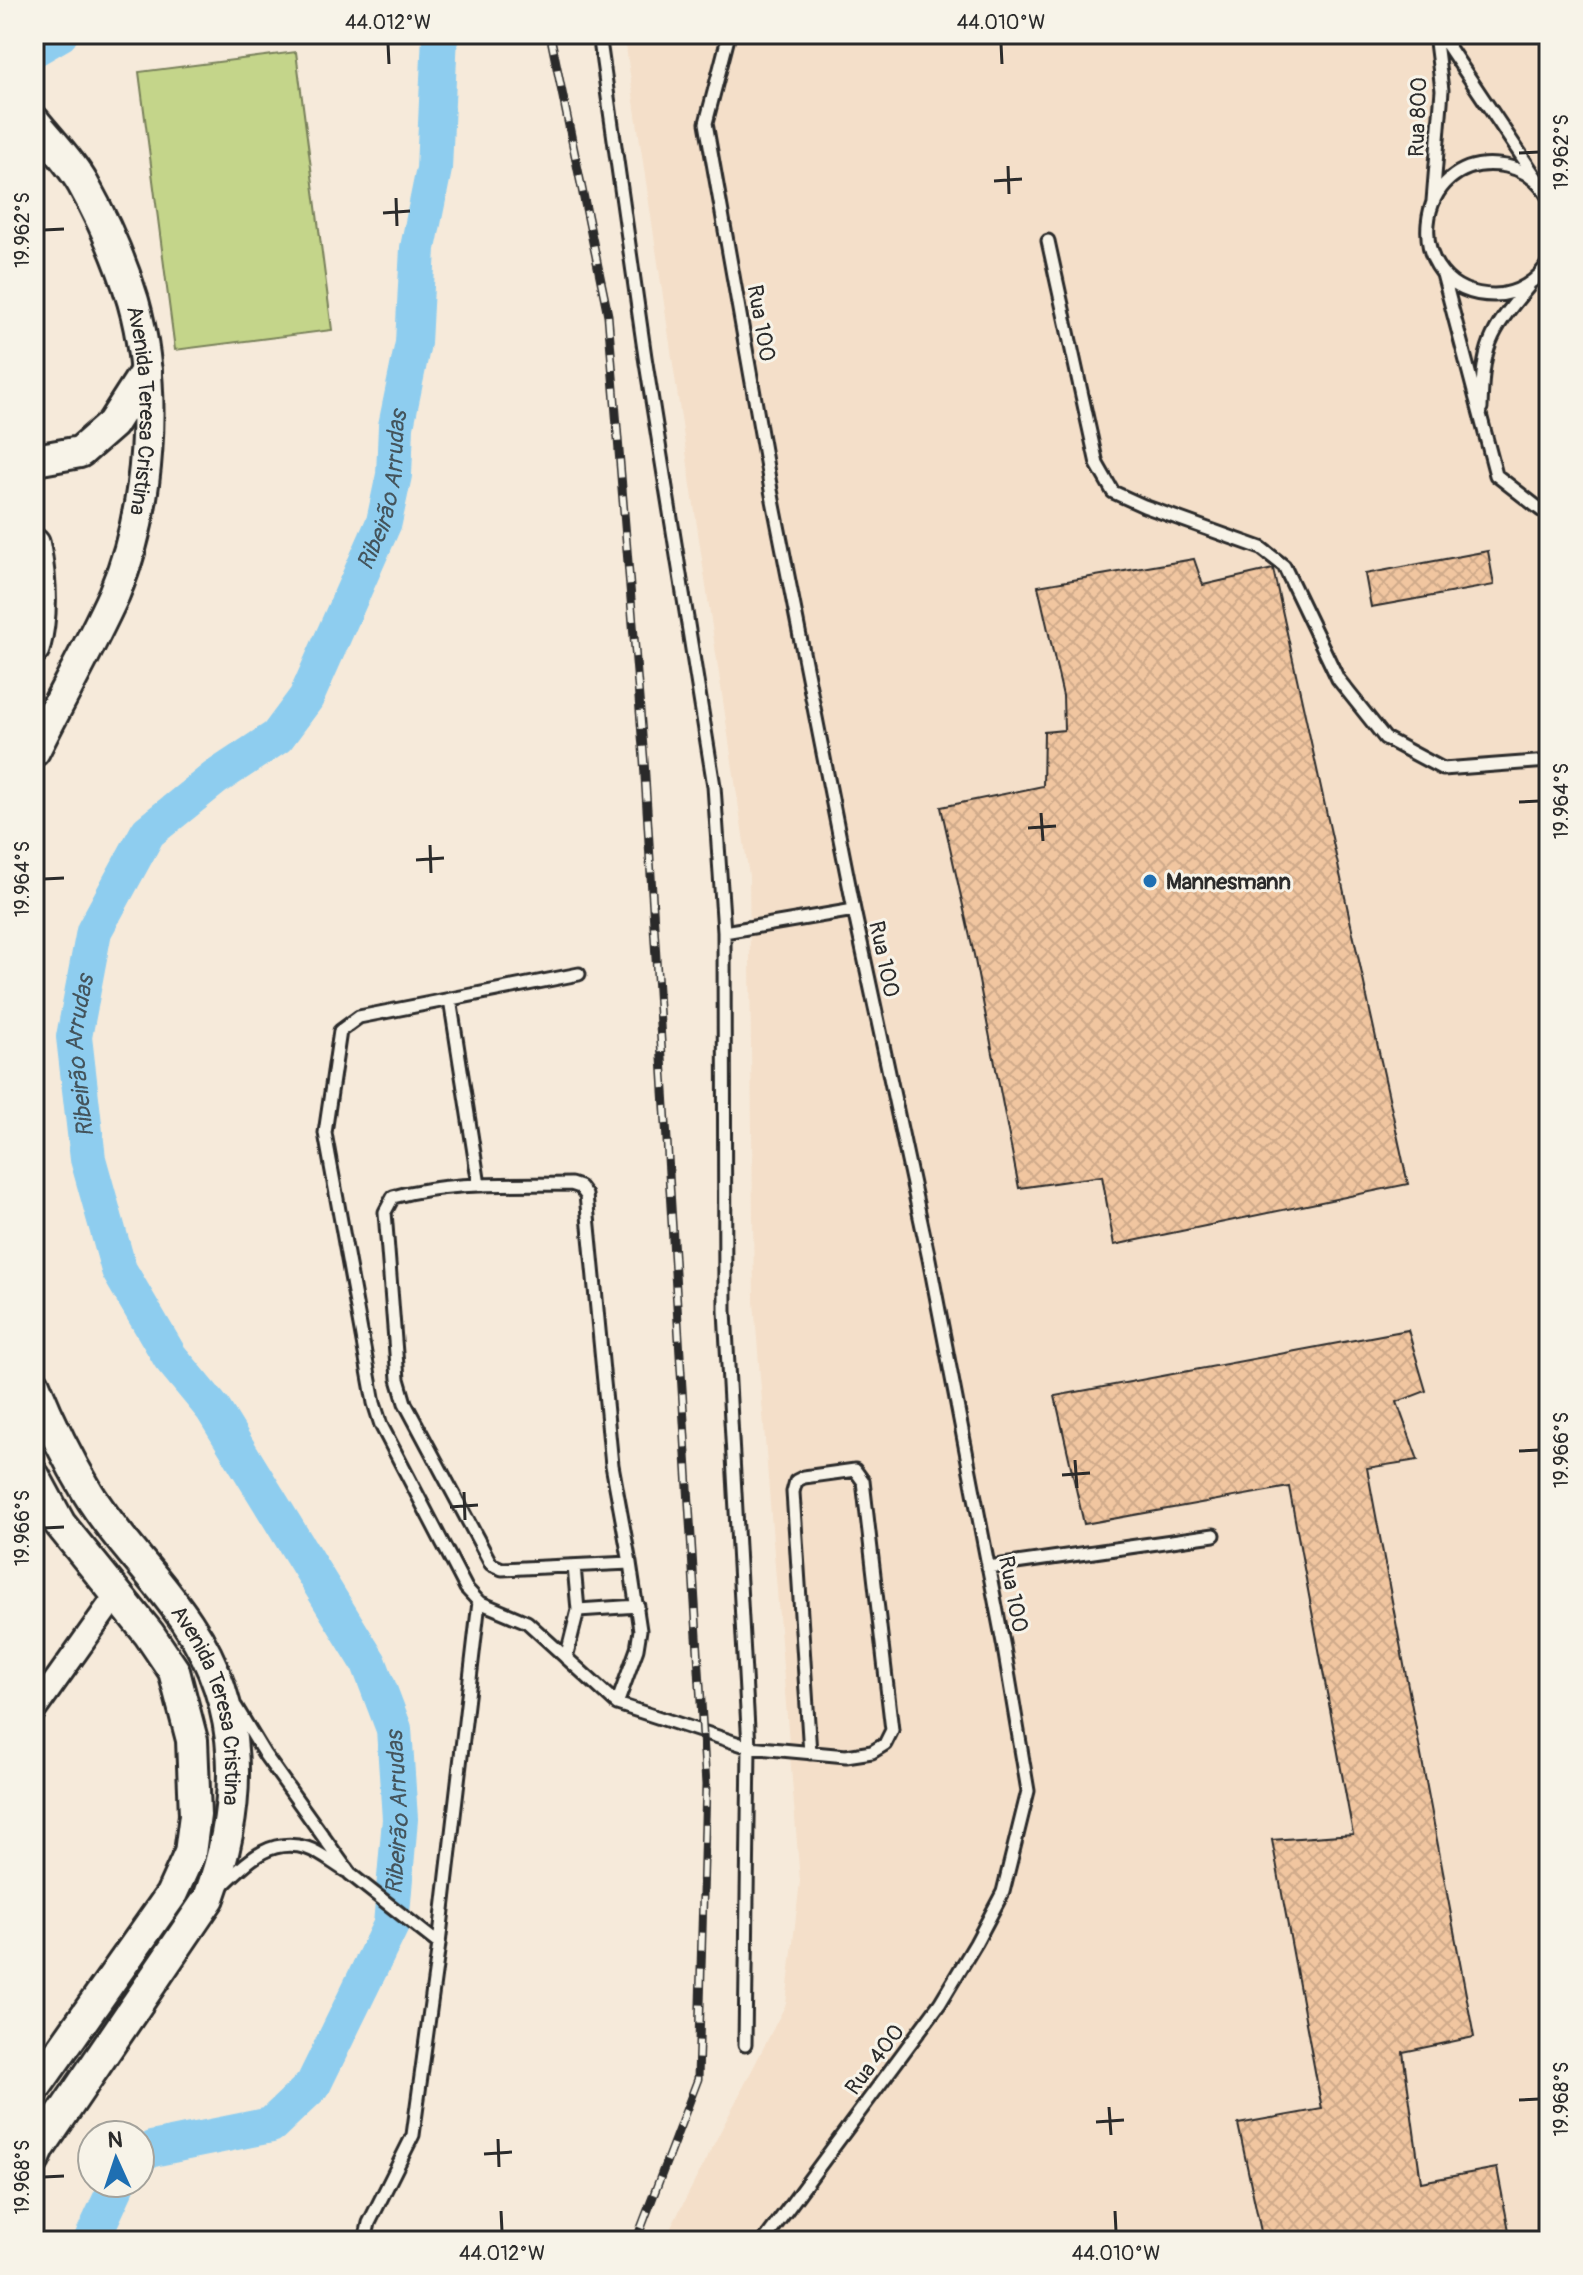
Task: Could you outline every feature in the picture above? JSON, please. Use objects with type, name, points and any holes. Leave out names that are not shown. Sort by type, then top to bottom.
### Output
[{"type":"main road","name":"Avenida Teresa Cristina","points":[[34,121],[81,181],[112,244],[133,302],[146,371],[146,443],[137,523],[114,593],[34,751]]},
{"type":"main road","points":[[34,458],[80,452],[112,424],[146,371]]},
{"type":"main road","points":[[34,544],[39,571],[34,648]]},
{"type":"main road","name":"Avenida Teresa Cristina","points":[[34,1384],[48,1419],[89,1495],[189,1624],[219,1679],[229,1729],[234,1787],[224,1859],[209,1898],[34,2160]]},
{"type":"main road","name":"Avenida Teresa Cristina","points":[[34,1476],[60,1524],[149,1634],[174,1671],[192,1740],[195,1815],[190,1853],[171,1895],[34,2089]]},
{"type":"street","points":[[34,1711],[117,1594]]},
{"type":"lane","points":[[599,34],[645,357],[714,786],[724,932],[725,1311],[749,1747],[745,2045]]},
{"type":"lane","name":"Rua 100","points":[[729,34],[706,123],[771,490],[854,910],[929,1259],[1028,1791],[1003,1892]]},
{"type":"lane","points":[[1437,34],[1547,194]]},
{"type":"lane","name":"Rua 800","points":[[1437,34],[1442,90],[1427,238],[1432,257],[1443,273]]},
{"type":"lane","points":[[1433,201],[1444,185],[1458,173],[1476,166],[1495,164],[1514,168],[1531,177],[1547,194]]},
{"type":"lane","points":[[1048,241],[1097,464],[1113,492],[1261,548],[1284,566],[1338,679],[1385,738],[1443,769],[1549,761]]},
{"type":"lane","points":[[1481,421],[1485,351],[1499,320],[1549,261]]},
{"type":"lane","points":[[1443,273],[1458,286],[1477,293],[1496,295],[1516,291],[1533,281]]},
{"type":"lane","points":[[1443,273],[1496,475],[1541,510],[1549,511]]},
{"type":"lane","points":[[724,932],[854,910]]},
{"type":"lane","points":[[579,974],[359,1017],[340,1031],[325,1133],[374,1403],[381,1425],[466,1588],[479,1602],[527,1622],[617,1704],[749,1747],[810,1753],[846,1756],[872,1752],[885,1744],[892,1730],[863,1481],[855,1470],[804,1477],[796,1481],[793,1492],[810,1753]]},
{"type":"lane","points":[[450,999],[479,1185]]},
{"type":"lane","points":[[617,1704],[637,1649],[640,1630],[638,1606],[612,1465],[586,1195],[580,1187],[571,1184],[479,1185],[393,1197],[385,1212],[398,1379],[405,1403],[495,1568],[630,1563]]},
{"type":"lane","points":[[988,1567],[1214,1535]]},
{"type":"lane","points":[[566,1658],[578,1610],[574,1566]]},
{"type":"lane","points":[[365,2241],[369,2223],[413,2135],[479,1602]]},
{"type":"lane","points":[[578,1610],[638,1606]]},
{"type":"lane","points":[[219,1679],[265,1755],[350,1874]]},
{"type":"lane","points":[[209,1898],[252,1856],[281,1845],[309,1848],[350,1874],[439,1944]]},
{"type":"lane","name":"Rua 400","points":[[764,2241],[940,2003],[1003,1892]]},
{"type":"shaded area","points":[[624,34],[1549,34],[1549,2241],[664,2241],[786,2004],[800,1881],[754,1301],[749,876]]},
{"type":"green space","points":[[296,52],[332,330],[175,350],[139,72]]},
{"type":"building","points":[[1488,551],[1494,585],[1371,607],[1365,574]]},
{"type":"building","name":"Mannesmann","points":[[1194,559],[1203,585],[1273,569],[1408,1184],[1114,1245],[1102,1176],[1019,1188],[974,955],[941,807],[1043,786],[1044,732],[1064,730],[1063,696],[1038,586]]},
{"type":"building","points":[[1408,1330],[1426,1391],[1397,1402],[1418,1460],[1367,1468],[1474,2037],[1403,2052],[1421,2182],[1497,2168],[1511,2241],[1263,2241],[1238,2124],[1322,2109],[1272,1840],[1353,1834],[1289,1487],[1084,1524],[1055,1396]]},
{"type":"waterway","name":"Ribeirão Arrudas","points":[[34,49],[60,34]]},
{"type":"waterway","name":"Ribeirão Arrudas","points":[[156,2148],[271,2125],[313,2085],[391,1925],[400,1819],[394,1729],[369,1663],[213,1409],[170,1357],[119,1270],[88,1159],[74,1037],[94,931],[148,832],[215,778],[277,737],[306,698],[384,522],[394,475],[396,426],[413,343],[418,248],[434,169],[440,34]]},
{"type":"waterway","name":"Ribeirão Arrudas","points":[[91,2241],[111,2199]]},
{"type":"railway","points":[[550,34],[608,315],[644,760],[706,1785],[698,2079],[636,2241]]},
{"type":"place","name":"Mannesmann","points":[[1150,881]]}]
